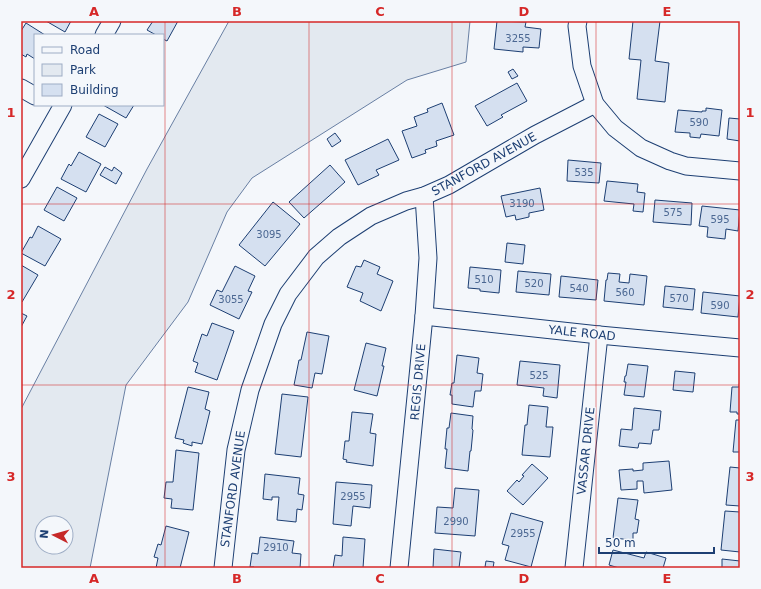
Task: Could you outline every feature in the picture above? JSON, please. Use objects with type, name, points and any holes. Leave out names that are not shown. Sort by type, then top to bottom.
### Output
[{"type":"street","points":[[105,34],[112,21]]},
{"type":"street","points":[[578,21],[577,26],[582,66],[595,104],[615,128],[641,148],[670,162],[686,166],[740,171]]},
{"type":"street","points":[[21,88],[34,95]]},
{"type":"street","name":"STANFORD AVENUE","points":[[223,568],[236,450],[250,390],[273,324],[288,294],[316,257],[339,237],[371,216],[449,185],[535,135],[595,104]]},
{"type":"street","points":[[21,179],[58,107]]},
{"type":"street","name":"REGIS DRIVE","points":[[399,568],[424,316],[428,258],[424,196]]},
{"type":"street","name":"YALE ROAD","points":[[424,316],[599,335],[740,348]]},
{"type":"street","name":"VASSAR DRIVE","points":[[574,568],[599,335]]},
{"type":"green space","points":[[229,21],[470,21],[466,62],[407,80],[252,178],[227,212],[188,302],[126,385],[90,568],[21,568],[21,409],[147,169]]},
{"type":"building","points":[[46,21],[71,21],[65,32]]},
{"type":"building","points":[[153,21],[178,21],[167,41],[164,40],[164,34],[154,34],[147,30]]},
{"type":"building","points":[[497,21],[526,22],[525,27],[541,29],[539,48],[523,47],[523,52],[494,49]]},
{"type":"building","points":[[633,21],[660,21],[655,61],[669,63],[665,102],[637,99],[641,60],[629,59]]},
{"type":"building","points":[[26,23],[43,34],[34,34],[34,58],[27,54],[26,57],[21,54],[21,31]]},
{"type":"building","points":[[513,69],[518,76],[512,79],[508,72]]},
{"type":"building","points":[[517,83],[527,101],[501,115],[503,117],[487,126],[475,106]]},
{"type":"building","points":[[442,103],[454,135],[436,141],[437,146],[425,150],[426,153],[412,158],[402,131],[417,126],[414,117],[428,112],[427,109]]},
{"type":"building","points":[[105,106],[133,106],[126,118]]},
{"type":"building","points":[[706,108],[722,110],[719,136],[701,134],[700,138],[690,137],[690,133],[675,132],[678,110],[702,112],[706,111]]},
{"type":"building","points":[[99,114],[118,124],[105,147],[86,137]]},
{"type":"building","points":[[729,118],[740,119],[740,141],[727,139]]},
{"type":"building","points":[[335,133],[341,141],[332,147],[327,139]]},
{"type":"building","points":[[388,139],[399,160],[376,170],[379,175],[358,185],[345,160]]},
{"type":"building","points":[[79,152],[101,164],[86,192],[61,179],[69,164],[71,166]]},
{"type":"building","points":[[568,160],[601,163],[599,183],[567,181]]},
{"type":"building","points":[[330,165],[345,182],[304,218],[289,202]]},
{"type":"building","points":[[105,167],[112,171],[114,167],[122,173],[116,184],[100,175]]},
{"type":"building","points":[[607,181],[638,184],[637,192],[645,193],[643,212],[633,211],[634,204],[604,201]]},
{"type":"building","points":[[57,187],[77,198],[64,221],[44,210]]},
{"type":"building","points":[[540,188],[544,210],[529,213],[529,217],[516,220],[515,215],[506,217],[501,196]]},
{"type":"building","points":[[655,200],[692,203],[691,225],[653,222]]},
{"type":"building","points":[[273,202],[300,224],[265,266],[239,245]]},
{"type":"building","points":[[702,206],[740,210],[738,231],[726,229],[725,239],[707,237],[708,227],[699,226]]},
{"type":"building","points":[[38,226],[61,239],[45,266],[21,253],[30,237],[32,238]]},
{"type":"building","points":[[507,243],[525,245],[523,264],[505,262]]},
{"type":"building","points":[[364,260],[380,267],[377,274],[393,281],[381,311],[360,301],[363,293],[347,287],[356,266],[361,267]]},
{"type":"building","points":[[21,265],[38,275],[22,302],[21,302]]},
{"type":"building","points":[[235,266],[255,276],[248,291],[252,292],[239,319],[210,305],[217,290],[222,292]]},
{"type":"building","points":[[470,267],[501,270],[499,293],[468,288]]},
{"type":"building","points":[[518,271],[551,274],[549,295],[516,292]]},
{"type":"building","points":[[608,273],[620,274],[619,282],[629,283],[630,274],[647,276],[644,305],[604,301]]},
{"type":"building","points":[[561,276],[598,280],[596,300],[559,297]]},
{"type":"building","points":[[665,286],[695,289],[693,310],[663,307]]},
{"type":"building","points":[[703,292],[740,296],[738,317],[701,313]]},
{"type":"building","points":[[21,313],[27,316],[21,327]]},
{"type":"building","points":[[212,323],[234,331],[217,380],[195,372],[198,363],[193,361],[202,334],[207,336]]},
{"type":"building","points":[[307,332],[329,336],[322,374],[315,373],[312,388],[294,385]]},
{"type":"building","points":[[366,343],[386,348],[382,366],[384,366],[377,396],[354,390]]},
{"type":"building","points":[[457,355],[479,358],[477,373],[483,374],[481,391],[475,391],[473,407],[452,404],[452,395],[450,395],[452,383],[454,383]]},
{"type":"building","points":[[520,361],[560,365],[557,398],[543,396],[544,388],[517,385]]},
{"type":"building","points":[[628,364],[648,366],[644,397],[624,395],[626,382],[624,382]]},
{"type":"building","points":[[675,371],[695,373],[693,392],[673,390]]},
{"type":"building","points":[[740,378],[740,414],[737,414],[737,412],[730,412],[732,387],[739,387]]},
{"type":"building","points":[[188,387],[209,392],[205,409],[210,411],[202,444],[192,442],[192,446],[183,443],[184,440],[175,438]]},
{"type":"building","points":[[282,394],[308,397],[301,457],[275,454]]},
{"type":"building","points":[[529,405],[548,407],[546,427],[553,427],[550,457],[522,455]]},
{"type":"building","points":[[634,408],[661,411],[659,430],[653,430],[651,444],[639,443],[638,448],[619,446],[621,429],[632,430]]},
{"type":"building","points":[[352,412],[373,414],[370,433],[376,434],[373,466],[346,462],[347,460],[343,459],[345,441],[349,441]]},
{"type":"building","points":[[451,413],[473,416],[473,430],[468,471],[445,468],[447,428],[449,428]]},
{"type":"building","points":[[736,420],[740,420],[740,452],[733,452]]},
{"type":"building","points":[[176,450],[199,453],[193,510],[171,508],[172,499],[164,498],[166,482],[173,482]]},
{"type":"building","points":[[669,461],[672,490],[644,493],[643,481],[637,481],[637,489],[621,490],[619,470],[643,470],[643,463]]},
{"type":"building","points":[[532,464],[548,478],[523,505],[507,491],[517,480],[519,482],[524,476],[522,475]]},
{"type":"building","points":[[730,467],[740,468],[740,506],[726,505]]},
{"type":"building","points":[[265,474],[300,478],[298,494],[304,495],[302,510],[297,509],[296,522],[277,520],[279,497],[272,497],[272,500],[263,499]]},
{"type":"building","points":[[336,482],[372,485],[370,508],[353,506],[351,526],[333,524]]},
{"type":"building","points":[[455,488],[479,490],[475,536],[435,533],[437,507],[453,508]]},
{"type":"building","points":[[618,498],[638,500],[635,519],[639,520],[637,533],[633,533],[633,540],[613,538]]},
{"type":"building","points":[[725,511],[740,512],[740,552],[721,550]]},
{"type":"building","points":[[511,513],[543,522],[531,567],[505,560],[509,546],[502,544]]},
{"type":"building","points":[[166,526],[189,532],[180,568],[156,568],[158,558],[154,557],[158,544],[161,545]]},
{"type":"building","points":[[260,537],[294,541],[292,553],[301,554],[300,568],[250,567],[252,553],[258,554]]},
{"type":"building","points":[[343,537],[365,539],[363,568],[333,568],[335,555],[342,556]]},
{"type":"building","points":[[434,549],[461,552],[459,568],[433,568]]},
{"type":"building","points":[[613,550],[644,558],[646,552],[666,558],[663,568],[619,568],[609,565]]},
{"type":"building","points":[[722,559],[740,561],[740,568],[722,568]]},
{"type":"building","points":[[486,561],[494,562],[493,568],[485,567]]}]
